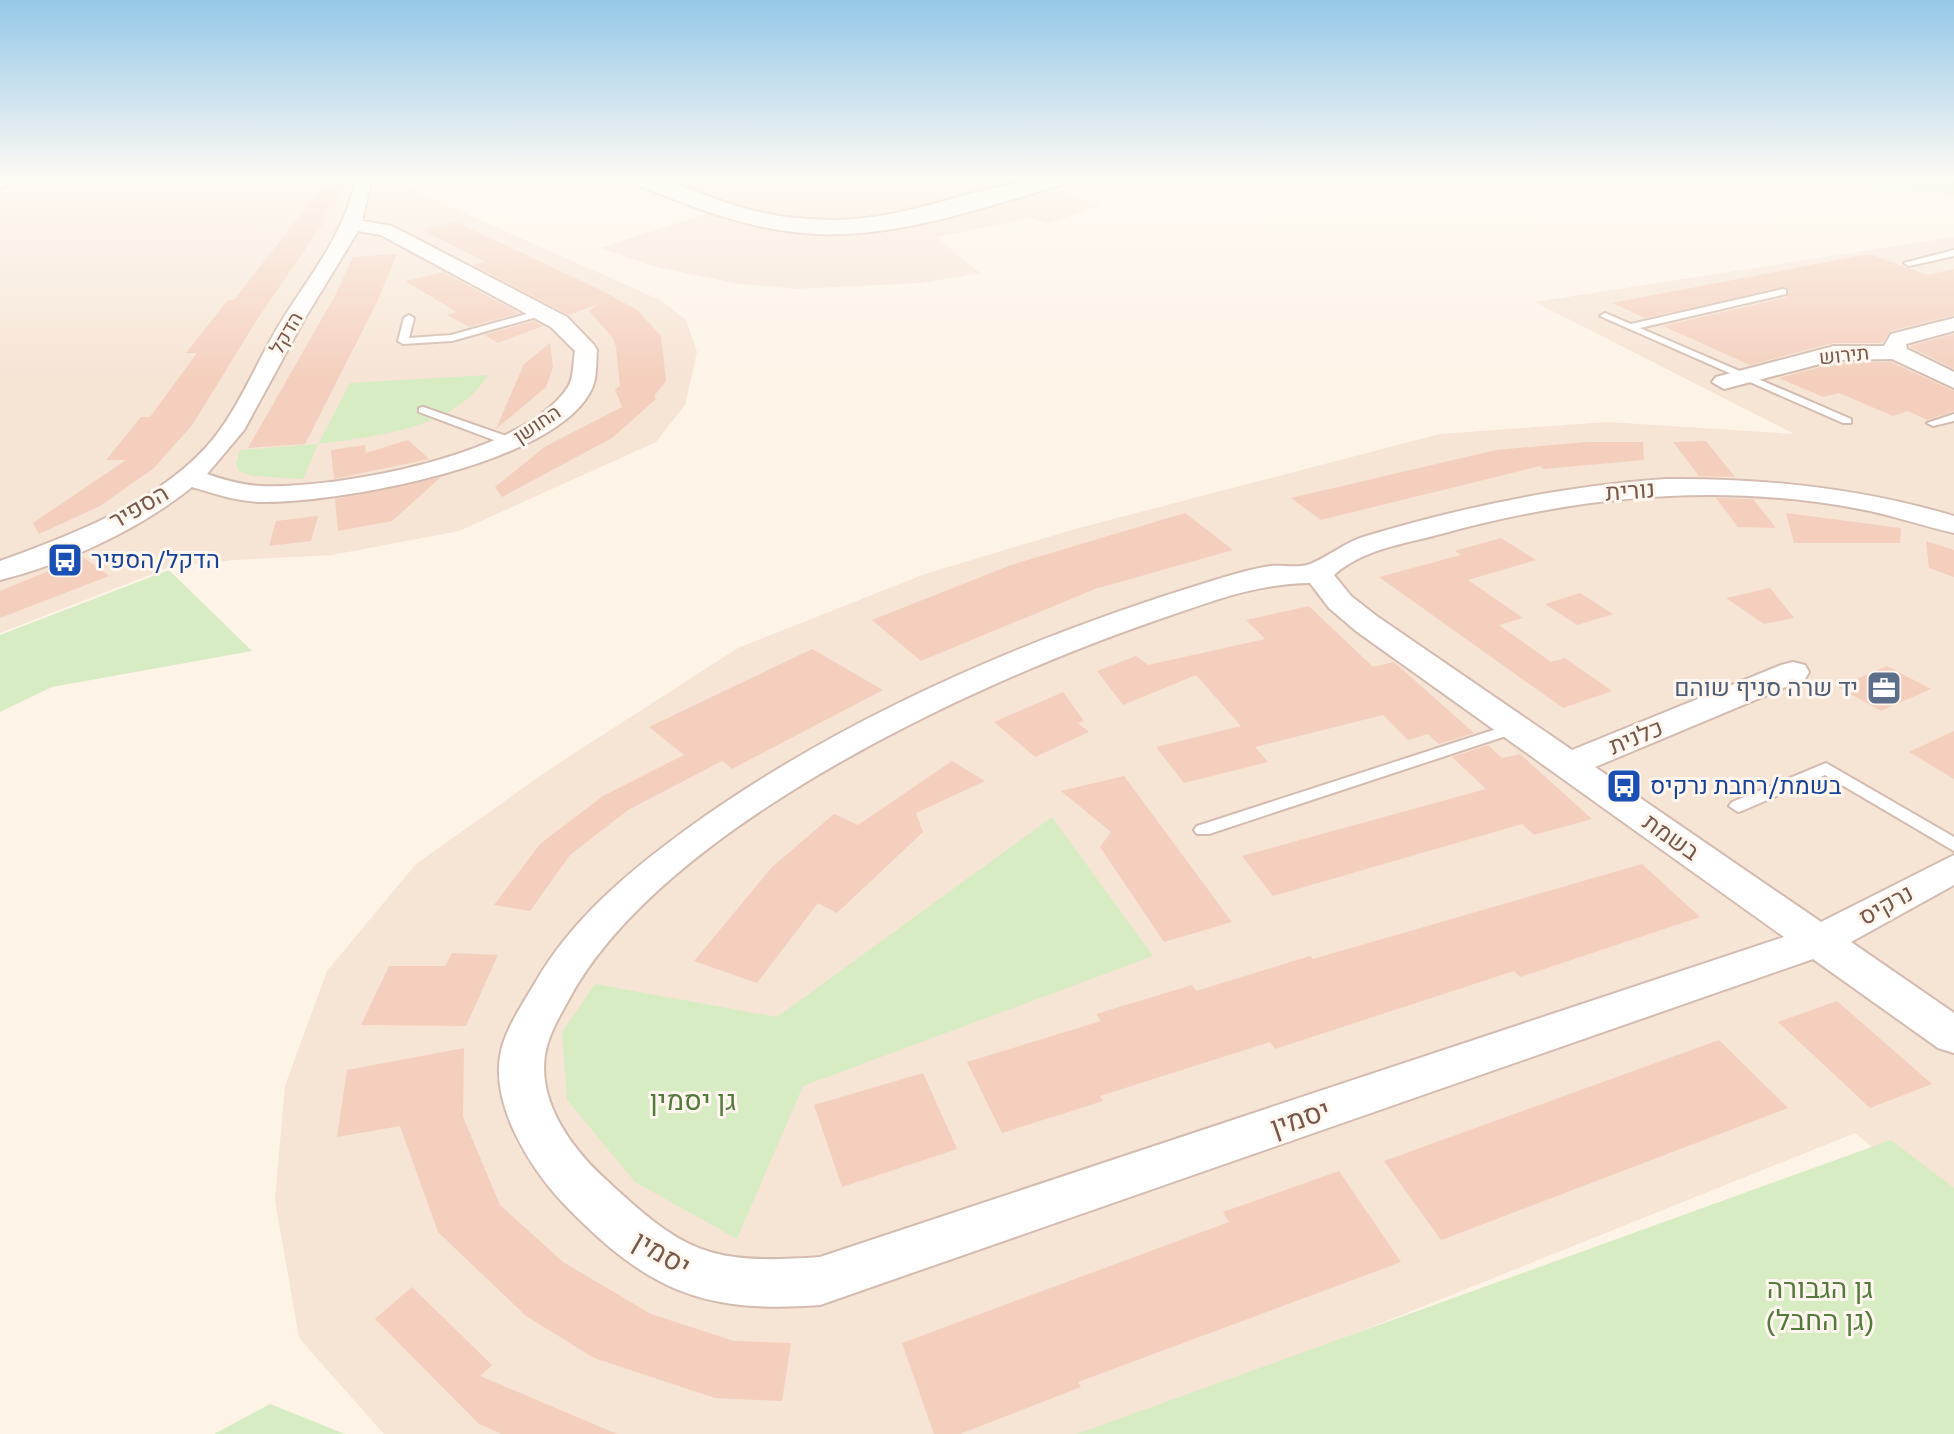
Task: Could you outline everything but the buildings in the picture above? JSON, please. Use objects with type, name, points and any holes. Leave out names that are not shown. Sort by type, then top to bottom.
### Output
[{"type":"street","name":"הדקל","points":[[187,477],[204,464],[236,424],[293,320],[340,245]]},
{"type":"street","name":"החושן","points":[[187,477],[260,494],[332,490],[429,471],[511,442],[551,418],[580,389],[587,376],[586,350],[578,339],[541,313],[414,245]]},
{"type":"street","name":"תירוש","points":[[1730,379],[1834,353],[1896,352],[1895,342],[1899,339],[1954,324]]},
{"type":"street","points":[[1896,352],[1954,381]]},
{"type":"street","name":"הספיר","points":[[0,571],[95,532],[187,477]]},
{"type":"street","name":"נורית","points":[[1318,574],[1344,552],[1507,508],[1624,491],[1750,489],[1822,496],[1884,506],[1954,525]]},
{"type":"street","name":"בשמת","points":[[1318,574],[1340,602],[1367,624],[1954,1036]]},
{"type":"street","name":"יסמין","points":[[1318,574],[1267,575],[1227,586],[991,672],[897,719],[706,830],[643,884],[585,942],[546,993],[522,1057],[530,1112],[564,1170],[628,1235],[698,1275],[764,1285],[820,1281],[1819,941]]},
{"type":"street","name":"כלנית","points":[[1568,765],[1793,672]]},
{"type":"street","name":"נרקיס","points":[[1819,941],[1954,868]]},
{"type":"lane","points":[[1909,263],[1954,253]]},
{"type":"lane","points":[[1630,327],[1783,292]]},
{"type":"lane","points":[[409,318],[403,341],[452,338],[541,313]]},
{"type":"lane","points":[[1605,316],[1730,379],[1847,421]]},
{"type":"lane","points":[[423,410],[511,442]]},
{"type":"lane","points":[[1933,423],[1954,417]]},
{"type":"lane","points":[[1203,830],[1515,728]]},
{"type":"lane","points":[[1738,806],[1826,768],[1954,845]]},
{"type":"shaded area","points":[[0,245],[536,245],[662,301],[686,320],[697,352],[685,405],[656,442],[459,531],[332,555],[170,567],[0,633]]},
{"type":"shaded area","points":[[610,245],[946,245],[980,273],[921,283],[795,289],[733,283],[656,267],[600,248]]},
{"type":"shaded area","points":[[1903,245],[1954,245],[1954,1214],[1855,1133],[1105,1434],[384,1434],[299,1338],[275,1200],[285,1086],[327,971],[416,864],[553,767],[738,648],[925,574],[1075,529],[1440,434],[1607,422],[1794,434],[1535,302]]},
{"type":"green space","points":[[488,375],[455,408],[434,419],[388,433],[318,444],[350,383]]},
{"type":"green space","points":[[318,444],[303,479],[252,476],[239,471],[236,464],[240,450]]},
{"type":"green space","points":[[169,570],[252,651],[52,687],[0,712],[0,635]]},
{"type":"green space","name":"גן יסמין","points":[[1052,817],[1153,956],[803,1086],[737,1239],[635,1182],[567,1100],[562,1032],[595,984],[777,1017]]},
{"type":"green space","name":"גן הגבורה (גן החבל)","points":[[1891,1140],[1954,1188],[1954,1434],[1077,1434]]},
{"type":"green space","points":[[270,1404],[345,1434],[214,1434]]},
{"type":"place","name":"הדקל/הספיר","points":[[65,560]]},
{"type":"place","name":"יד שרה סניף שוהם","points":[[1884,688]]},
{"type":"place","name":"בשמת/רחבת נרקיס","points":[[1624,786]]}]
